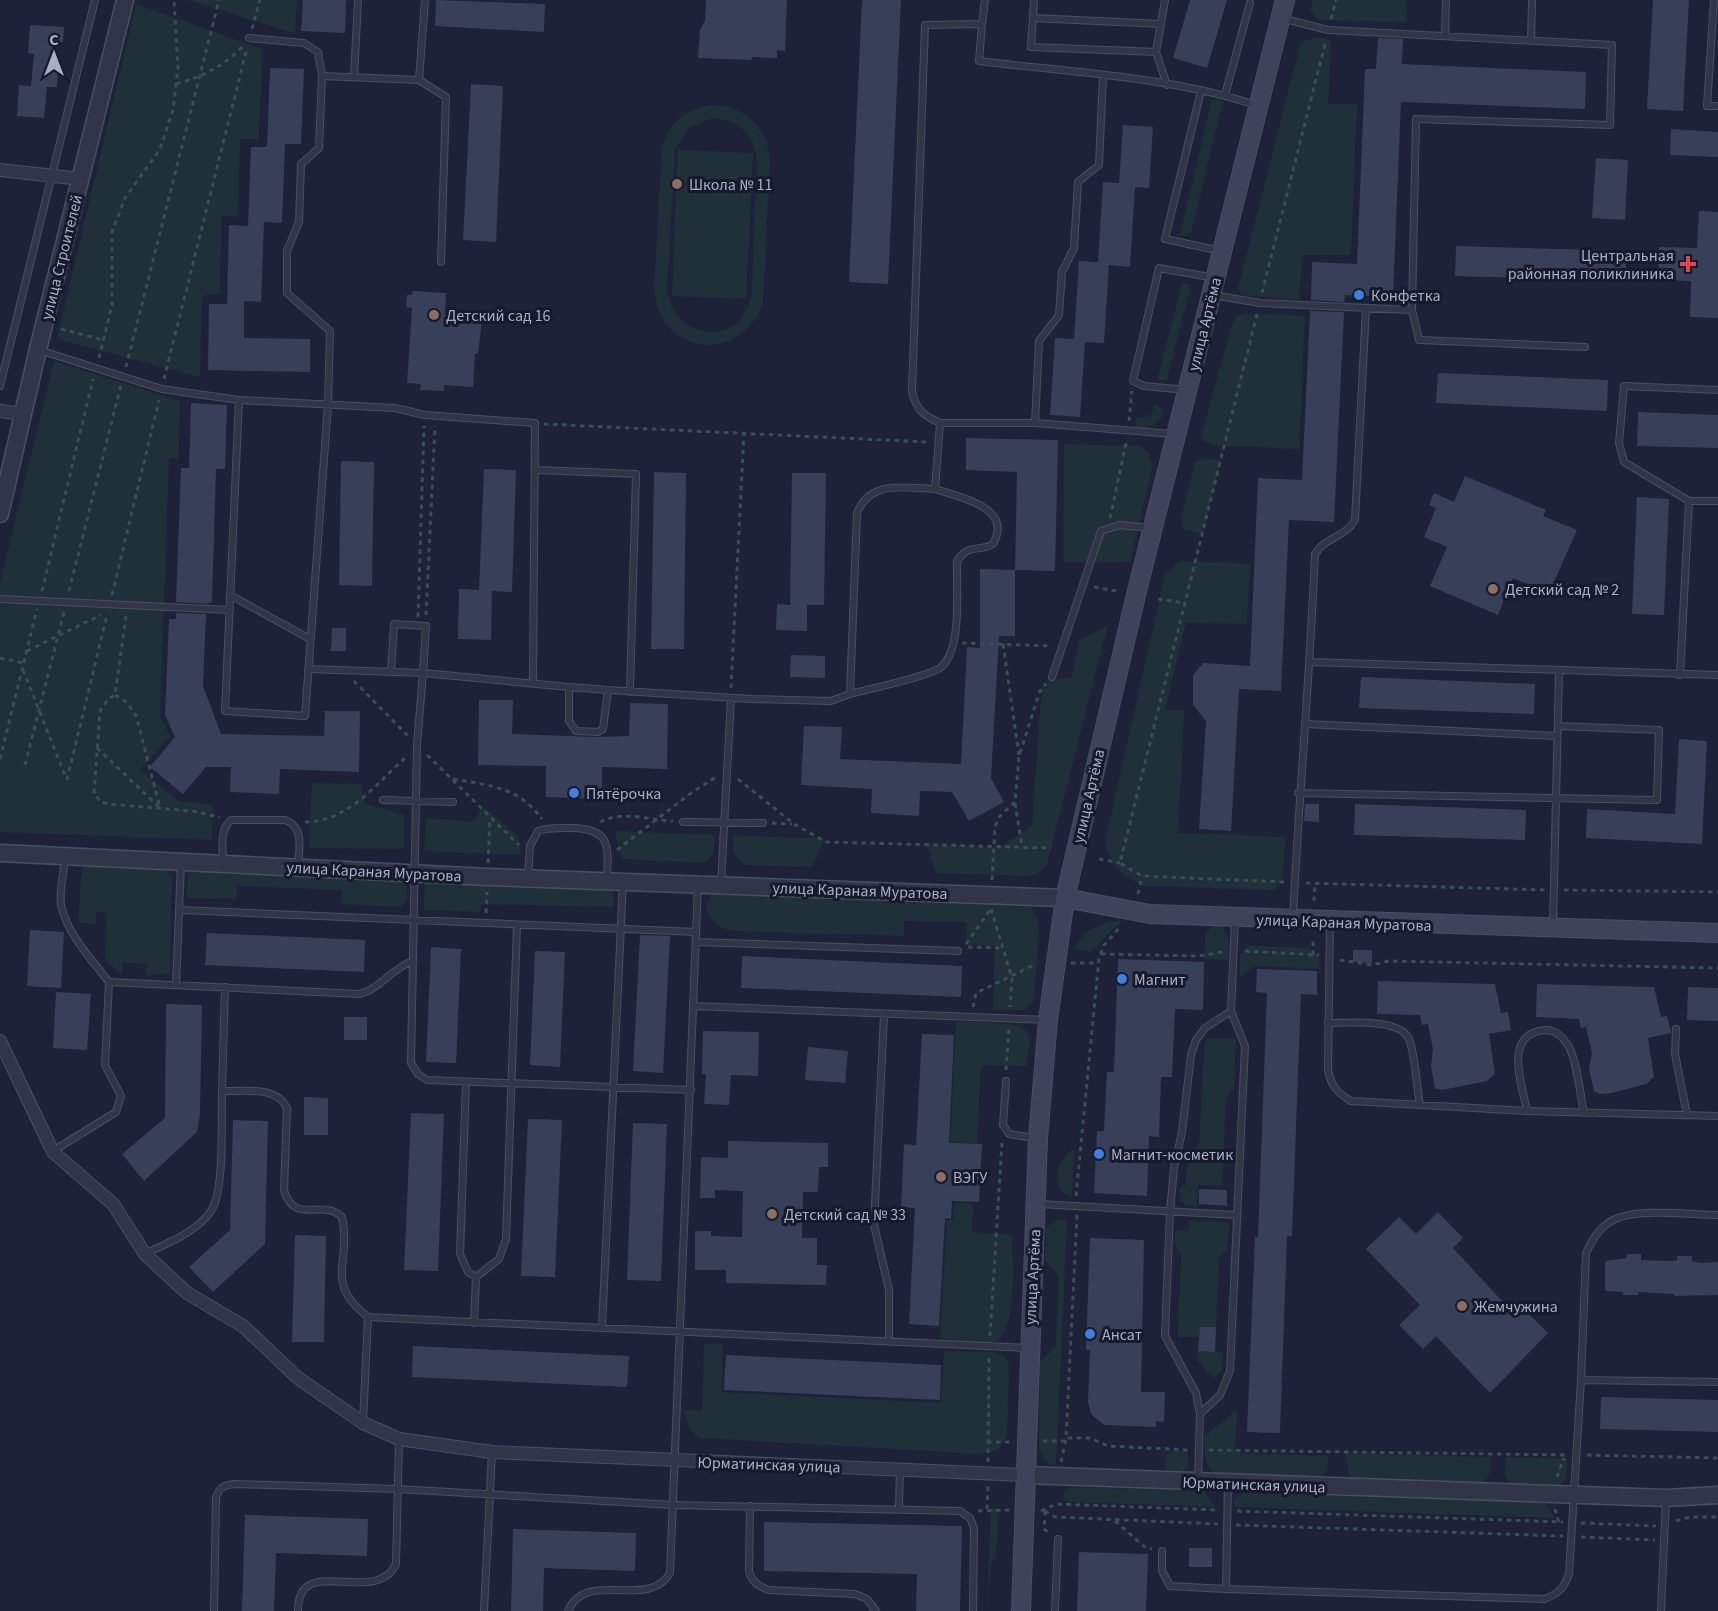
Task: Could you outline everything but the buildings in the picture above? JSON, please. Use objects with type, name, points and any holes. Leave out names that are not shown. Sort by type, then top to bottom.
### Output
[{"type":"main road","name":"улица Артёма","points":[[1021,1611],[1038,1138],[1048,1020],[1065,898],[1176,434],[1283,9]]},
{"type":"main road","name":"улица Караная Муратова","points":[[1065,898],[1132,911],[1235,918],[1718,933]]},
{"type":"street","name":"улица Строителей","points":[[0,514],[38,349],[125,0]]},
{"type":"street","points":[[0,170],[53,174],[81,179]]},
{"type":"street","points":[[0,411],[23,414]]},
{"type":"street","name":"улица Караная Муратова","points":[[0,853],[528,878],[1065,898]]},
{"type":"street","name":"Юрматинская улица","points":[[0,1041],[53,1152],[113,1204],[145,1254],[187,1293],[243,1326],[298,1378],[363,1423],[399,1439],[492,1452],[674,1461],[1666,1498],[1718,1495]]},
{"type":"lane","points":[[0,386],[96,0]]},
{"type":"lane","points":[[354,77],[358,0]]},
{"type":"lane","points":[[419,80],[425,0]]},
{"type":"lane","points":[[984,0],[979,61],[1167,84],[1225,95],[1258,106]]},
{"type":"lane","points":[[1034,0],[1030,47],[1156,52]]},
{"type":"lane","points":[[1165,0],[1156,52],[1167,84]]},
{"type":"lane","points":[[1444,35],[1446,0]]},
{"type":"lane","points":[[1531,41],[1532,0]]},
{"type":"lane","points":[[1714,0],[1707,106],[1718,106]]},
{"type":"lane","points":[[1225,95],[1250,3]]},
{"type":"lane","points":[[1283,9],[1328,30],[1612,45],[1610,125],[1416,119],[1412,310],[1419,340],[1586,347]]},
{"type":"lane","points":[[1033,18],[1161,24]]},
{"type":"lane","points":[[982,24],[925,25],[912,391],[915,406],[925,417],[940,423],[1035,423],[1176,434]]},
{"type":"lane","points":[[239,400],[225,711],[305,716],[328,405],[330,331],[287,293],[287,251],[299,222],[302,164],[319,148],[322,76],[318,52],[304,43],[249,38]]},
{"type":"lane","points":[[322,76],[419,80],[446,97],[441,262]]},
{"type":"lane","points":[[1035,423],[1039,341],[1059,315],[1062,272],[1074,248],[1078,182],[1099,165],[1103,76]]},
{"type":"lane","points":[[1201,91],[1165,239],[1222,251]]},
{"type":"lane","points":[[1188,390],[1144,386],[1133,381],[1159,268],[1260,303],[1412,310]]},
{"type":"lane","points":[[1293,920],[1298,793],[1310,662],[1315,554],[1320,544],[1351,527],[1356,509],[1366,308]]},
{"type":"lane","points":[[38,349],[162,389],[239,400],[395,408],[425,415],[536,423],[533,683]]},
{"type":"lane","points":[[1718,390],[1624,386],[1618,443],[1624,462],[1689,501],[1718,501]]},
{"type":"lane","points":[[935,489],[940,423]]},
{"type":"lane","points":[[537,470],[636,474],[630,692]]},
{"type":"lane","points":[[308,669],[423,673],[630,692],[831,701],[939,668],[950,656],[955,643],[957,561],[972,547],[988,547],[993,544],[996,521],[993,515],[981,505],[935,489],[892,488],[874,492],[863,498],[857,513],[850,694]]},
{"type":"lane","points":[[1680,675],[1689,501]]},
{"type":"lane","points":[[1052,677],[1101,531],[1120,525],[1154,528]]},
{"type":"lane","points":[[230,595],[310,639]]},
{"type":"lane","points":[[0,599],[230,610]]},
{"type":"lane","points":[[391,671],[394,624],[426,626],[417,746],[411,1063],[418,1074],[427,1080],[691,1090]]},
{"type":"lane","points":[[1310,662],[1559,672],[1718,675]]},
{"type":"lane","points":[[1552,929],[1559,672]]},
{"type":"lane","points":[[569,687],[568,721],[576,731],[598,732],[603,729],[608,690]]},
{"type":"lane","points":[[721,885],[731,698]]},
{"type":"lane","points":[[1305,723],[1557,736]]},
{"type":"lane","points":[[1298,793],[1658,800],[1659,730],[1558,726]]},
{"type":"lane","points":[[383,800],[453,802]]},
{"type":"lane","points":[[223,863],[223,833],[225,825],[231,820],[291,822],[300,834],[298,868]]},
{"type":"lane","points":[[683,822],[763,823]]},
{"type":"lane","points":[[528,878],[532,838],[538,831],[548,828],[590,829],[605,840],[615,881],[622,930],[602,1328]]},
{"type":"lane","points":[[53,1152],[116,1112],[121,1096],[105,1065],[109,982],[83,949],[64,915],[61,903],[65,857]]},
{"type":"lane","points":[[177,985],[181,862]]},
{"type":"lane","points":[[568,1611],[579,1596],[589,1592],[647,1591],[666,1581],[670,1573],[682,1332],[698,884]]},
{"type":"lane","points":[[180,910],[696,932]]},
{"type":"lane","points":[[1200,1414],[1220,1395],[1230,1371],[1245,1046],[1231,1011],[1235,918]]},
{"type":"lane","points":[[1330,921],[1328,1069],[1330,1082],[1338,1093],[1351,1101],[1527,1111],[1718,1116]]},
{"type":"lane","points":[[474,1323],[476,1277],[499,1259],[504,1248],[517,926]]},
{"type":"lane","points":[[696,942],[958,951]]},
{"type":"lane","points":[[109,982],[360,994],[375,990],[400,966],[413,961]]},
{"type":"lane","points":[[145,1254],[196,1227],[212,1211],[219,1191],[225,987]]},
{"type":"lane","points":[[694,1006],[1048,1020]]},
{"type":"lane","points":[[1198,1482],[1200,1414],[1196,1393],[1172,1353],[1165,1336],[1170,1212],[1174,1168],[1182,1132],[1191,1055],[1196,1040],[1206,1028],[1231,1011]]},
{"type":"lane","points":[[884,1015],[874,1225],[889,1290],[889,1341]]},
{"type":"lane","points":[[1328,1023],[1388,1025],[1400,1029],[1408,1038],[1420,1105]]},
{"type":"lane","points":[[1676,1029],[1676,1054],[1687,1115]]},
{"type":"lane","points":[[1527,1111],[1517,1055],[1520,1043],[1527,1036],[1547,1030],[1561,1035],[1569,1047],[1584,1113]]},
{"type":"lane","points":[[1006,1081],[1004,1125],[1009,1134],[1038,1138]]},
{"type":"lane","points":[[466,1082],[460,1254],[468,1272],[476,1277]]},
{"type":"lane","points":[[222,1091],[265,1092],[283,1099],[287,1108],[284,1190],[286,1199],[301,1210],[331,1210],[342,1217],[343,1290],[354,1306],[368,1317],[1029,1348]]},
{"type":"lane","points":[[1035,1204],[1236,1215]]},
{"type":"lane","points":[[1162,1551],[1162,1571],[1170,1586],[1544,1599],[1556,1595],[1565,1586],[1569,1574],[1578,1455],[1586,1253],[1595,1235],[1609,1222],[1632,1214],[1718,1215]]},
{"type":"lane","points":[[363,1423],[368,1317]]},
{"type":"lane","points":[[1581,1380],[1718,1382]]},
{"type":"lane","points":[[298,1611],[301,1592],[309,1584],[320,1582],[373,1583],[384,1580],[392,1573],[396,1564],[399,1439]]},
{"type":"lane","points":[[484,1611],[492,1452]]},
{"type":"lane","points":[[899,1509],[900,1468]]},
{"type":"lane","points":[[1226,1589],[1228,1483]]},
{"type":"lane","points":[[214,1611],[216,1498],[219,1490],[226,1485],[397,1489],[489,1496],[673,1504],[946,1510],[964,1514],[970,1518],[974,1528],[973,1611]]},
{"type":"lane","points":[[1661,1611],[1666,1498]]},
{"type":"lane","points":[[750,1506],[749,1571],[751,1579],[758,1586],[768,1590],[855,1594],[867,1599],[876,1611]]},
{"type":"lane","points":[[1055,1611],[1058,1539]]},
{"type":"path","points":[[109,605],[260,0]]},
{"type":"path","points":[[1120,863],[1336,0]]},
{"type":"path","points":[[177,84],[200,78],[221,66],[249,38]]},
{"type":"path","points":[[61,329],[103,340]]},
{"type":"path","points":[[1108,527],[1128,430],[1133,381]]},
{"type":"path","points":[[417,625],[425,415]]},
{"type":"path","points":[[426,626],[435,416]]},
{"type":"path","points":[[536,423],[938,443]]},
{"type":"path","points":[[731,688],[744,432]]},
{"type":"path","points":[[1082,585],[1116,591]]},
{"type":"path","points":[[1158,599],[1185,603]]},
{"type":"path","points":[[127,606],[115,695],[103,704],[100,711],[94,794],[96,799],[108,804],[192,811],[231,820]]},
{"type":"path","points":[[22,669],[67,780],[108,611],[27,651]]},
{"type":"path","points":[[955,643],[1062,646]]},
{"type":"path","points":[[1003,644],[1019,756]]},
{"type":"path","points":[[0,658],[24,663]]},
{"type":"path","points":[[344,670],[417,746],[529,855]]},
{"type":"path","points":[[1022,847],[1015,802],[1019,756],[1040,691]]},
{"type":"path","points":[[115,695],[125,700],[136,715],[160,808]]},
{"type":"path","points":[[291,822],[318,822],[346,812],[417,746]]},
{"type":"path","points":[[97,748],[160,808]]},
{"type":"path","points":[[608,857],[655,820],[728,770],[794,824],[826,842],[1051,848]]},
{"type":"path","points":[[451,779],[500,788],[523,798],[548,828]]},
{"type":"path","points":[[992,885],[995,827],[999,817],[1015,802]]},
{"type":"path","points":[[590,829],[615,816],[636,816],[683,822]]},
{"type":"path","points":[[488,864],[490,817]]},
{"type":"path","points":[[763,823],[794,824]]},
{"type":"path","points":[[1099,859],[1120,863],[1142,876],[1295,883],[1718,892]]},
{"type":"path","points":[[1142,876],[1132,911],[1104,945],[1098,963],[1077,1207],[1066,1438],[1090,1438],[1108,1446],[1199,1450],[1566,1455],[1553,1487]]},
{"type":"path","points":[[1314,901],[1315,883]]},
{"type":"path","points":[[486,924],[487,888]]},
{"type":"path","points":[[991,903],[1012,978]]},
{"type":"path","points":[[991,908],[963,947],[1003,948]]},
{"type":"path","points":[[1313,939],[1313,955]]},
{"type":"path","points":[[1100,954],[1199,956],[1234,950],[1329,956],[1351,963],[1373,964],[1388,961],[1718,968]]},
{"type":"path","points":[[1066,963],[1098,963]]},
{"type":"path","points":[[972,1018],[976,993],[1012,978],[1034,965]]},
{"type":"path","points":[[987,1509],[990,1346],[1004,1125]]},
{"type":"path","points":[[1578,1455],[1718,1458]]},
{"type":"path","points":[[1045,1511],[1056,1504],[1665,1526],[1690,1517],[1718,1517]]},
{"type":"path","points":[[964,1514],[987,1509],[1024,1510],[1045,1511],[1055,1517],[1114,1520],[1664,1540]]},
{"type":"path","points":[[1045,1511],[1044,1529],[1058,1539]]},
{"type":"path","points":[[1114,1520],[1146,1548],[1162,1551]]},
{"type":"shaded area","points":[[189,0],[297,0],[295,34]]},
{"type":"shaded area","points":[[1313,0],[1406,0],[1407,22],[1318,20],[1310,10]]},
{"type":"shaded area","points":[[136,4],[262,49],[259,139],[240,139],[238,217],[221,216],[220,294],[202,296],[200,377],[57,339]]},
{"type":"shaded area","points":[[1320,37],[1331,40],[1328,104],[1357,104],[1351,255],[1302,255],[1299,300],[1241,295],[1238,288],[1301,42]]},
{"type":"shaded area","points":[[1212,99],[1223,101],[1191,232],[1185,236],[1180,235]]},
{"type":"shaded area","points":[[724,106],[753,121],[765,139],[770,162],[763,304],[752,324],[736,337],[719,344],[701,344],[684,339],[669,327],[659,310],[654,288],[662,146],[670,130],[680,118],[703,107]],"holes":[[[713,118],[738,126],[749,137],[757,162],[751,298],[741,319],[730,328],[717,332],[703,331],[690,326],[679,317],[671,304],[667,288],[675,149],[689,128]]]},
{"type":"shaded area","points":[[678,150],[753,153],[746,299],[672,296]]},
{"type":"shaded area","points":[[1182,283],[1191,285],[1167,380],[1157,380]]},
{"type":"shaded area","points":[[1248,314],[1305,316],[1299,449],[1212,445],[1203,440],[1202,433],[1232,324],[1237,316]]},
{"type":"shaded area","points":[[54,361],[180,401],[179,459],[169,458],[160,715],[170,736],[140,770],[179,801],[212,805],[212,840],[0,832],[0,583]]},
{"type":"shaded area","points":[[1155,404],[1163,409],[1161,419],[1152,426],[1134,429],[1136,418],[1151,416]]},
{"type":"shaded area","points":[[1064,444],[1140,446],[1148,451],[1153,465],[1130,562],[1063,563]]},
{"type":"shaded area","points":[[1204,459],[1221,460],[1203,534],[1184,530],[1181,518],[1195,462]]},
{"type":"shaded area","points":[[1180,561],[1250,564],[1247,624],[1186,623],[1165,710],[1184,710],[1178,833],[1285,837],[1283,878],[1275,890],[1144,886],[1118,869],[1105,842],[1165,574]]},
{"type":"shaded area","points":[[1108,625],[1047,865],[1037,874],[1027,876],[936,873],[926,844],[999,848],[1032,826],[1042,682],[1072,677],[1079,640]]},
{"type":"shaded area","points":[[312,783],[361,784],[365,804],[404,815],[404,849],[309,848]]},
{"type":"shaded area","points":[[483,807],[518,836],[521,855],[424,851],[426,818],[473,822]]},
{"type":"shaded area","points":[[615,831],[715,835],[714,853],[704,863],[622,859]]},
{"type":"shaded area","points":[[733,835],[825,839],[812,867],[744,865],[733,853]]},
{"type":"shaded area","points":[[82,861],[159,863],[172,877],[170,973],[147,976],[147,964],[122,963],[122,974],[105,961],[107,912],[96,912],[96,924],[78,923]]},
{"type":"shaded area","points":[[189,863],[407,874],[407,898],[401,907],[342,904],[342,890],[237,886],[236,899],[187,898]]},
{"type":"shaded area","points":[[425,876],[614,882],[613,907],[481,904],[480,912],[424,910]]},
{"type":"shaded area","points":[[719,888],[1030,904],[1039,923],[1034,1001],[1024,1010],[993,1010],[995,946],[966,945],[967,922],[904,921],[904,936],[732,931],[717,924],[708,914],[708,901]]},
{"type":"shaded area","points":[[1122,920],[1091,952],[1075,949],[1088,931]]},
{"type":"shaded area","points":[[1215,922],[1226,933],[1228,960],[1204,959],[1205,935]]},
{"type":"shaded area","points":[[1247,946],[1309,948],[1319,958],[1320,969],[1256,966],[1240,976],[1240,955]]},
{"type":"shaded area","points":[[956,1022],[1016,1026],[1024,1029],[1029,1037],[1027,1066],[981,1065],[977,1143],[950,1142]]},
{"type":"shaded area","points":[[1205,1038],[1236,1039],[1234,1088],[1226,1098],[1222,1186],[1198,1185],[1197,1206],[1186,1205],[1181,1200],[1179,1188],[1186,1185],[1188,1151],[1199,1146]]},
{"type":"shaded area","points":[[1074,1149],[1072,1197],[1061,1192],[1058,1173],[1064,1157]]},
{"type":"shaded area","points":[[954,1203],[973,1204],[972,1232],[1012,1235],[1011,1309],[1003,1335],[996,1341],[976,1343],[940,1339],[947,1220],[953,1220]]},
{"type":"shaded area","points":[[1058,1220],[1067,1220],[1056,1466],[1046,1462],[1039,1449],[1040,1361],[1056,1346],[1059,1276],[1045,1260],[1046,1227]]},
{"type":"shaded area","points":[[1189,1220],[1229,1223],[1227,1250],[1219,1258],[1216,1327],[1200,1327],[1199,1337],[1178,1337],[1181,1254],[1174,1244],[1175,1230],[1188,1231]]},
{"type":"shaded area","points":[[704,1344],[723,1344],[721,1392],[941,1403],[944,1351],[994,1352],[1005,1356],[1009,1365],[1007,1436],[998,1449],[983,1454],[700,1438],[689,1429],[684,1410],[702,1411]]},
{"type":"shaded area","points":[[1198,1351],[1223,1352],[1222,1370],[1213,1379],[1198,1361]]},
{"type":"shaded area","points":[[1237,1410],[1235,1453],[1329,1456],[1327,1472],[1321,1476],[1215,1473],[1206,1461],[1205,1436]]},
{"type":"shaded area","points":[[1172,1451],[1188,1451],[1188,1465],[1182,1471],[1165,1470],[1166,1455]]},
{"type":"shaded area","points":[[1345,1453],[1491,1457],[1491,1465],[1489,1476],[1481,1484],[1357,1480],[1349,1474]]},
{"type":"shaded area","points":[[1506,1457],[1567,1459],[1566,1478],[1558,1487],[1511,1485],[1505,1475]]},
{"type":"shaded area","points":[[1070,1487],[1205,1491],[1215,1507],[1065,1502],[1063,1491]]},
{"type":"shaded area","points":[[1243,1493],[1544,1502],[1555,1518],[1235,1507],[1234,1499]]},
{"type":"shaded area","points":[[991,1508],[998,1508],[996,1557],[991,1564],[987,1611]]},
{"type":"place","name":"Школа № 11","points":[[677,184]]},
{"type":"place","name":"Центральная районная поликлиника","points":[[1688,264]]},
{"type":"place","name":"Конфетка","points":[[1359,295]]},
{"type":"place","name":"Детский сад 16","points":[[434,315]]},
{"type":"place","name":"Детский сад № 2","points":[[1493,589]]},
{"type":"place","name":"Пятёрочка","points":[[574,793]]},
{"type":"place","name":"Магнит","points":[[1122,979]]},
{"type":"place","name":"Магнит-косметик","points":[[1099,1154]]},
{"type":"place","name":"ВЭГУ","points":[[941,1177]]},
{"type":"place","name":"Детский сад № 33","points":[[772,1214]]},
{"type":"place","name":"Жемчужина","points":[[1462,1306]]},
{"type":"place","name":"Ансат","points":[[1090,1334]]}]
